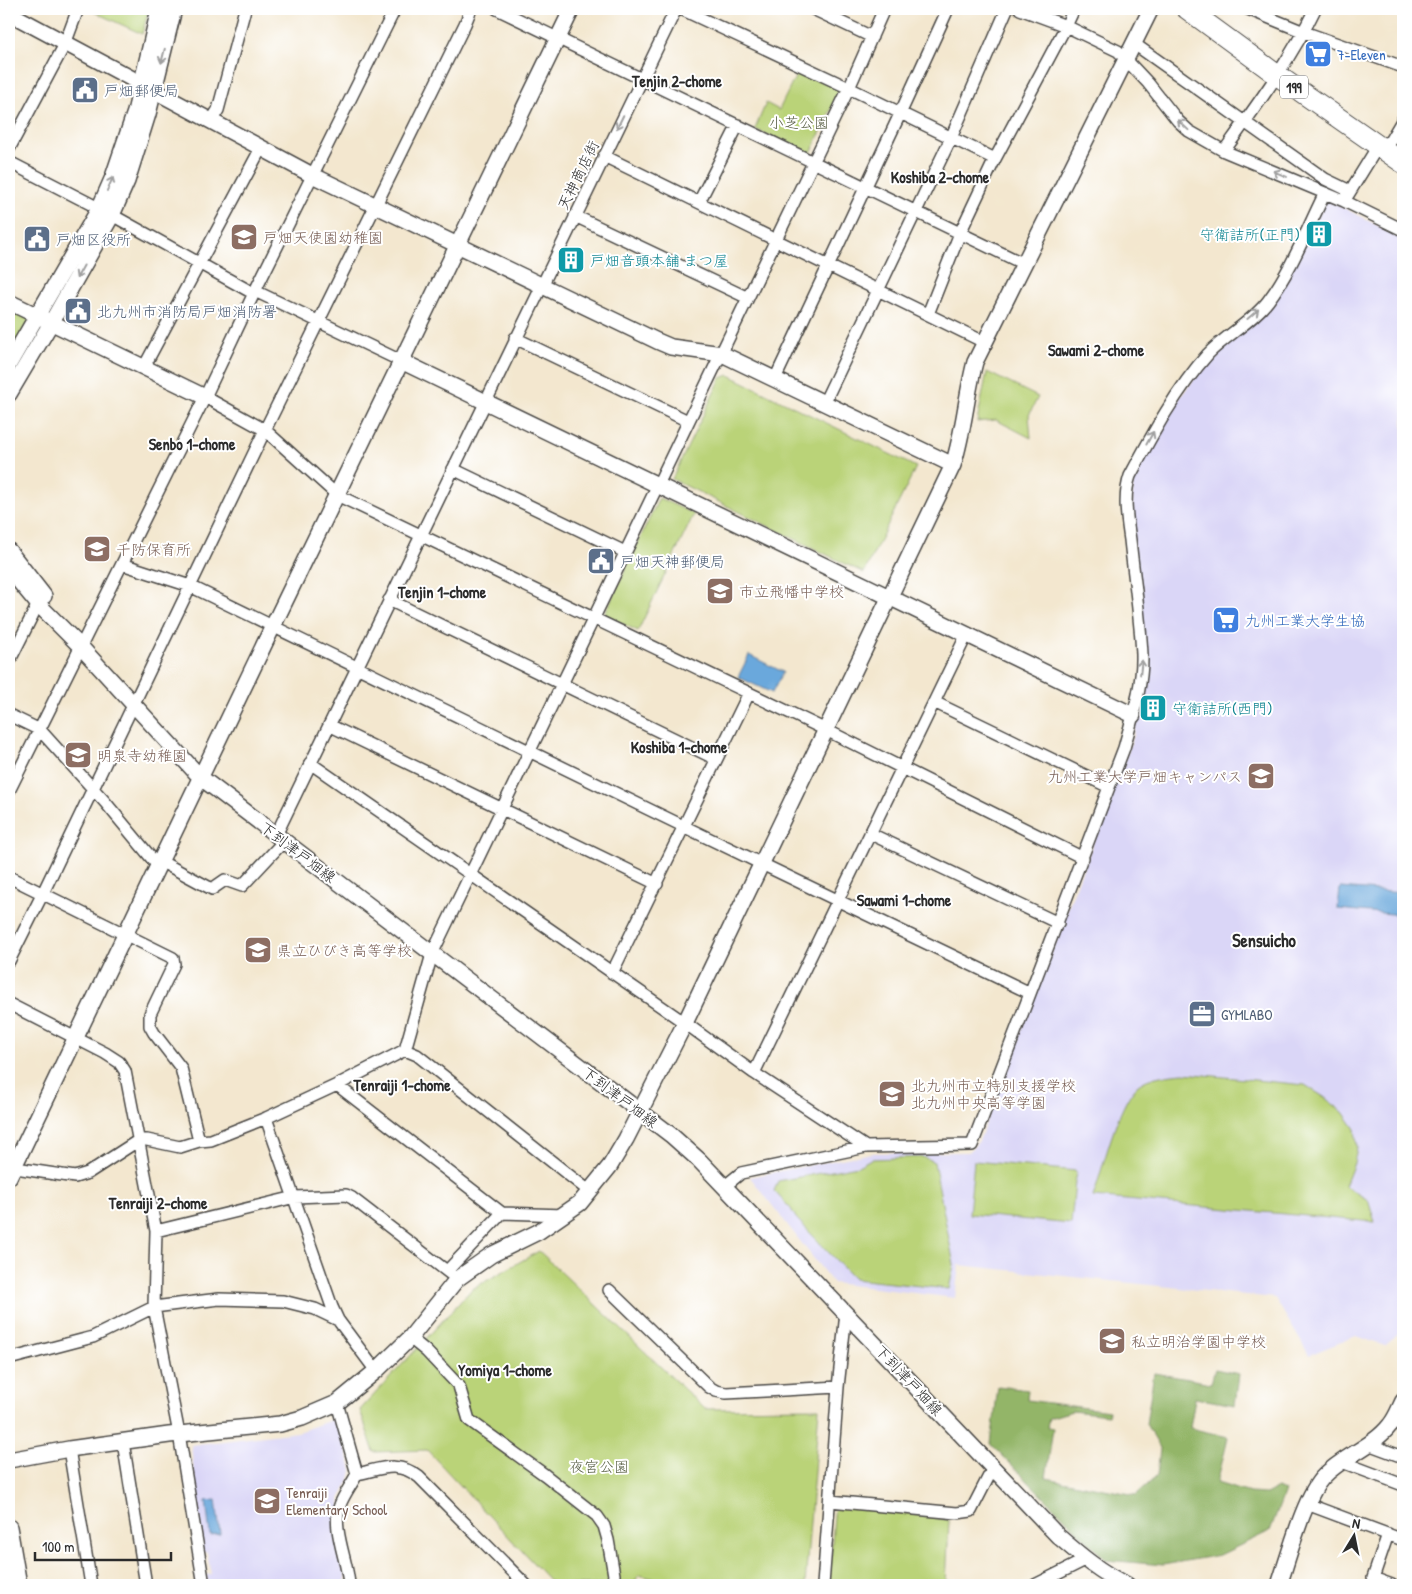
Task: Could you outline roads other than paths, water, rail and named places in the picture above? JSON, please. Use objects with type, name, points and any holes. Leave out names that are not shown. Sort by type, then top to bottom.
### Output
[{"type":"highway","name":"199","points":[[1187,9],[1403,163]]},
{"type":"street","points":[[9,149],[65,44],[78,9]]},
{"type":"street","points":[[148,87],[159,9]]},
{"type":"street","points":[[9,394],[51,323],[105,212],[113,177],[148,87],[174,9]]},
{"type":"street","points":[[211,121],[218,110],[245,9]]},
{"type":"street","points":[[9,792],[395,9]]},
{"type":"street","points":[[9,961],[265,430],[471,9]]},
{"type":"street","points":[[498,9],[1024,264]]},
{"type":"street","points":[[572,9],[10,1170],[75,1177],[88,1173],[139,1140],[147,1140],[180,1148],[199,1141],[211,1140],[266,1118],[337,1085],[405,1050],[432,954],[814,162],[884,9]]},
{"type":"street","name":"天神商店街","points":[[159,863],[212,889],[225,880],[242,886],[280,838],[310,763],[676,9]]},
{"type":"street","points":[[681,9],[994,159]]},
{"type":"street","points":[[813,9],[872,37]]},
{"type":"street","points":[[775,380],[948,9]]},
{"type":"street","points":[[824,403],[951,138],[1007,9]]},
{"type":"street","points":[[1020,9],[1066,26],[1118,51],[1148,83],[1178,121],[1190,131],[1224,151],[1325,193],[1347,196]]},
{"type":"street","points":[[928,314],[960,233],[994,159],[1074,9]]},
{"type":"street","points":[[452,1275],[538,1232],[580,1203],[610,1166],[640,1112],[762,864],[953,465],[961,442],[970,380],[975,362],[1151,9]]},
{"type":"street","points":[[1248,9],[1304,32],[1403,67]]},
{"type":"street","points":[[1224,151],[1277,75],[1304,32],[1315,9]]},
{"type":"street","points":[[9,13],[312,175],[375,206],[671,347],[722,354],[953,465]]},
{"type":"street","points":[[1133,43],[1245,121],[1347,196],[1403,230]]},
{"type":"street","points":[[1347,196],[1378,146],[1390,141],[1403,119]]},
{"type":"street","points":[[699,202],[738,125]]},
{"type":"street","points":[[144,367],[261,148]]},
{"type":"street","points":[[604,156],[984,342]]},
{"type":"street","points":[[9,162],[254,292],[1133,714]]},
{"type":"street","points":[[725,1186],[740,1173],[866,1147],[972,1145],[1083,858],[1124,748],[1133,714],[1142,656],[1126,498],[1128,481],[1162,417],[1185,383],[1209,354],[1266,303],[1281,281],[1325,193]]},
{"type":"street","points":[[9,364],[37,316],[105,212]]},
{"type":"street","points":[[575,216],[748,298]]},
{"type":"street","points":[[9,302],[144,367],[265,430],[338,495],[826,730],[1083,858]]},
{"type":"street","points":[[516,338],[688,421]]},
{"type":"street","points":[[453,468],[625,552]]},
{"type":"street","name":"下到津戸畑線","points":[[9,551],[80,646]]},
{"type":"street","points":[[122,564],[190,586],[1030,993]]},
{"type":"street","name":"下到津戸畑線","points":[[9,569],[38,604],[80,646],[200,777],[671,1135],[725,1186],[1058,1536],[1110,1582],[1127,1585]]},
{"type":"street","points":[[389,600],[716,759]]},
{"type":"street","points":[[9,662],[38,604]]},
{"type":"street","points":[[754,1073],[872,834],[966,634]]},
{"type":"street","points":[[612,973],[749,693]]},
{"type":"street","points":[[934,702],[1109,787]]},
{"type":"street","points":[[9,715],[40,730],[159,863]]},
{"type":"street","points":[[329,725],[657,884]]},
{"type":"street","points":[[310,763],[685,1022],[754,1073],[866,1147]]},
{"type":"street","points":[[872,834],[1058,923]]},
{"type":"street","points":[[9,877],[173,958],[174,964],[150,1014],[150,1026],[181,1068],[199,1141]]},
{"type":"street","points":[[9,1004],[76,1037],[119,1062],[124,1071],[156,1230],[154,1307],[179,1434],[204,1585]]},
{"type":"street","points":[[405,1050],[417,1055],[589,1191]]},
{"type":"street","points":[[337,1085],[502,1213],[564,1215]]},
{"type":"street","points":[[266,1118],[332,1307],[338,1320],[376,1371]]},
{"type":"street","points":[[156,1230],[294,1197],[346,1195],[452,1275]]},
{"type":"street","points":[[9,1460],[69,1449],[179,1434],[290,1422],[337,1403],[376,1371],[410,1338],[452,1275],[502,1213]]},
{"type":"street","points":[[609,1290],[709,1387],[716,1391],[726,1393],[838,1387]]},
{"type":"street","points":[[9,1358],[93,1337],[154,1307],[219,1299],[283,1301],[315,1309],[338,1320]]},
{"type":"street","points":[[823,1585],[838,1387],[846,1313]]},
{"type":"street","points":[[410,1338],[426,1351],[459,1386],[469,1420],[546,1475],[597,1516],[604,1526],[608,1540],[614,1575],[612,1585]]},
{"type":"street","points":[[1279,1585],[1307,1504],[1316,1486],[1324,1476],[1379,1436],[1391,1424],[1403,1401]]},
{"type":"street","points":[[337,1403],[357,1474],[340,1506],[337,1522],[348,1571],[349,1585]]},
{"type":"street","points":[[123,1442],[146,1585]]},
{"type":"street","points":[[1368,1444],[1403,1457]]},
{"type":"street","points":[[69,1449],[91,1585]]},
{"type":"street","points":[[1342,1462],[1403,1485]]},
{"type":"street","points":[[357,1474],[393,1466],[410,1470],[526,1585]]},
{"type":"street","points":[[830,1501],[957,1513],[971,1511],[993,1468]]},
{"type":"street","points":[[1307,1504],[1403,1540]]},
{"type":"street","points":[[9,1527],[19,1585]]},
{"type":"street","points":[[1388,1534],[1374,1578],[1392,1585]]},
{"type":"street","points":[[1035,1585],[1085,1560]]},
{"type":"water","points":[[749,655],[783,672],[772,693],[738,677]]},
{"type":"water","points":[[1340,888],[1403,893],[1403,915],[1338,909]]},
{"type":"water","points":[[216,1500],[220,1534],[210,1535],[206,1501]]},
{"type":"place","name":"7-Eleven","points":[[1318,54]]},
{"type":"place","name":"戸畑郵便局","points":[[85,90]]},
{"type":"place","name":"守衛詰所(正門)","points":[[1319,234]]},
{"type":"place","name":"戸畑天使園幼稚園","points":[[244,237]]},
{"type":"place","name":"戸畑区役所","points":[[37,239]]},
{"type":"place","name":"戸畑音頭本舗 まつ屋","points":[[571,260]]},
{"type":"place","name":"北九州市消防局戸畑消防署","points":[[78,311]]},
{"type":"place","name":"千防保育所","points":[[97,549]]},
{"type":"place","name":"戸畑天神郵便局","points":[[601,561]]},
{"type":"place","name":"市立飛幡中学校","points":[[720,591]]},
{"type":"place","name":"九州工業大学生協","points":[[1226,620]]},
{"type":"place","name":"守衛詰所(西門)","points":[[1153,708]]},
{"type":"place","name":"明泉寺幼稚園","points":[[78,755]]},
{"type":"place","name":"九州工業大学戸畑キャンパス","points":[[1261,776]]},
{"type":"place","name":"県立ひびき高等学校","points":[[258,950]]},
{"type":"place","name":"GYMLABO","points":[[1202,1014]]},
{"type":"place","name":"北九州市立特別支援学校 北九州中央高等学園","points":[[892,1094]]},
{"type":"place","name":"私立明治学園中学校","points":[[1112,1341]]},
{"type":"place","name":"Tenraiji Elementary School","points":[[267,1501]]},
{"type":"district","name":"Tenjin 2-chome","points":[[677,81]]},
{"type":"district","name":"Koshiba 2-chome","points":[[940,177]]},
{"type":"district","name":"Sawami 2-chome","points":[[1096,350]]},
{"type":"district","name":"Senbo 1-chome","points":[[192,444]]},
{"type":"district","name":"Tenjin 1-chome","points":[[442,592]]},
{"type":"district","name":"Koshiba 1-chome","points":[[679,747]]},
{"type":"district","name":"Sawami 1-chome","points":[[904,900]]},
{"type":"district","name":"Sensuicho","points":[[1264,940]]},
{"type":"district","name":"Tenraiji 1-chome","points":[[402,1085]]},
{"type":"district","name":"Tenraiji 2-chome","points":[[158,1203]]},
{"type":"district","name":"Yomiya 1-chome","points":[[505,1370]]},
{"type":"park label","name":"小芝公園","points":[[799,122]]},
{"type":"park label","name":"夜宮公園","points":[[599,1466]]}]
